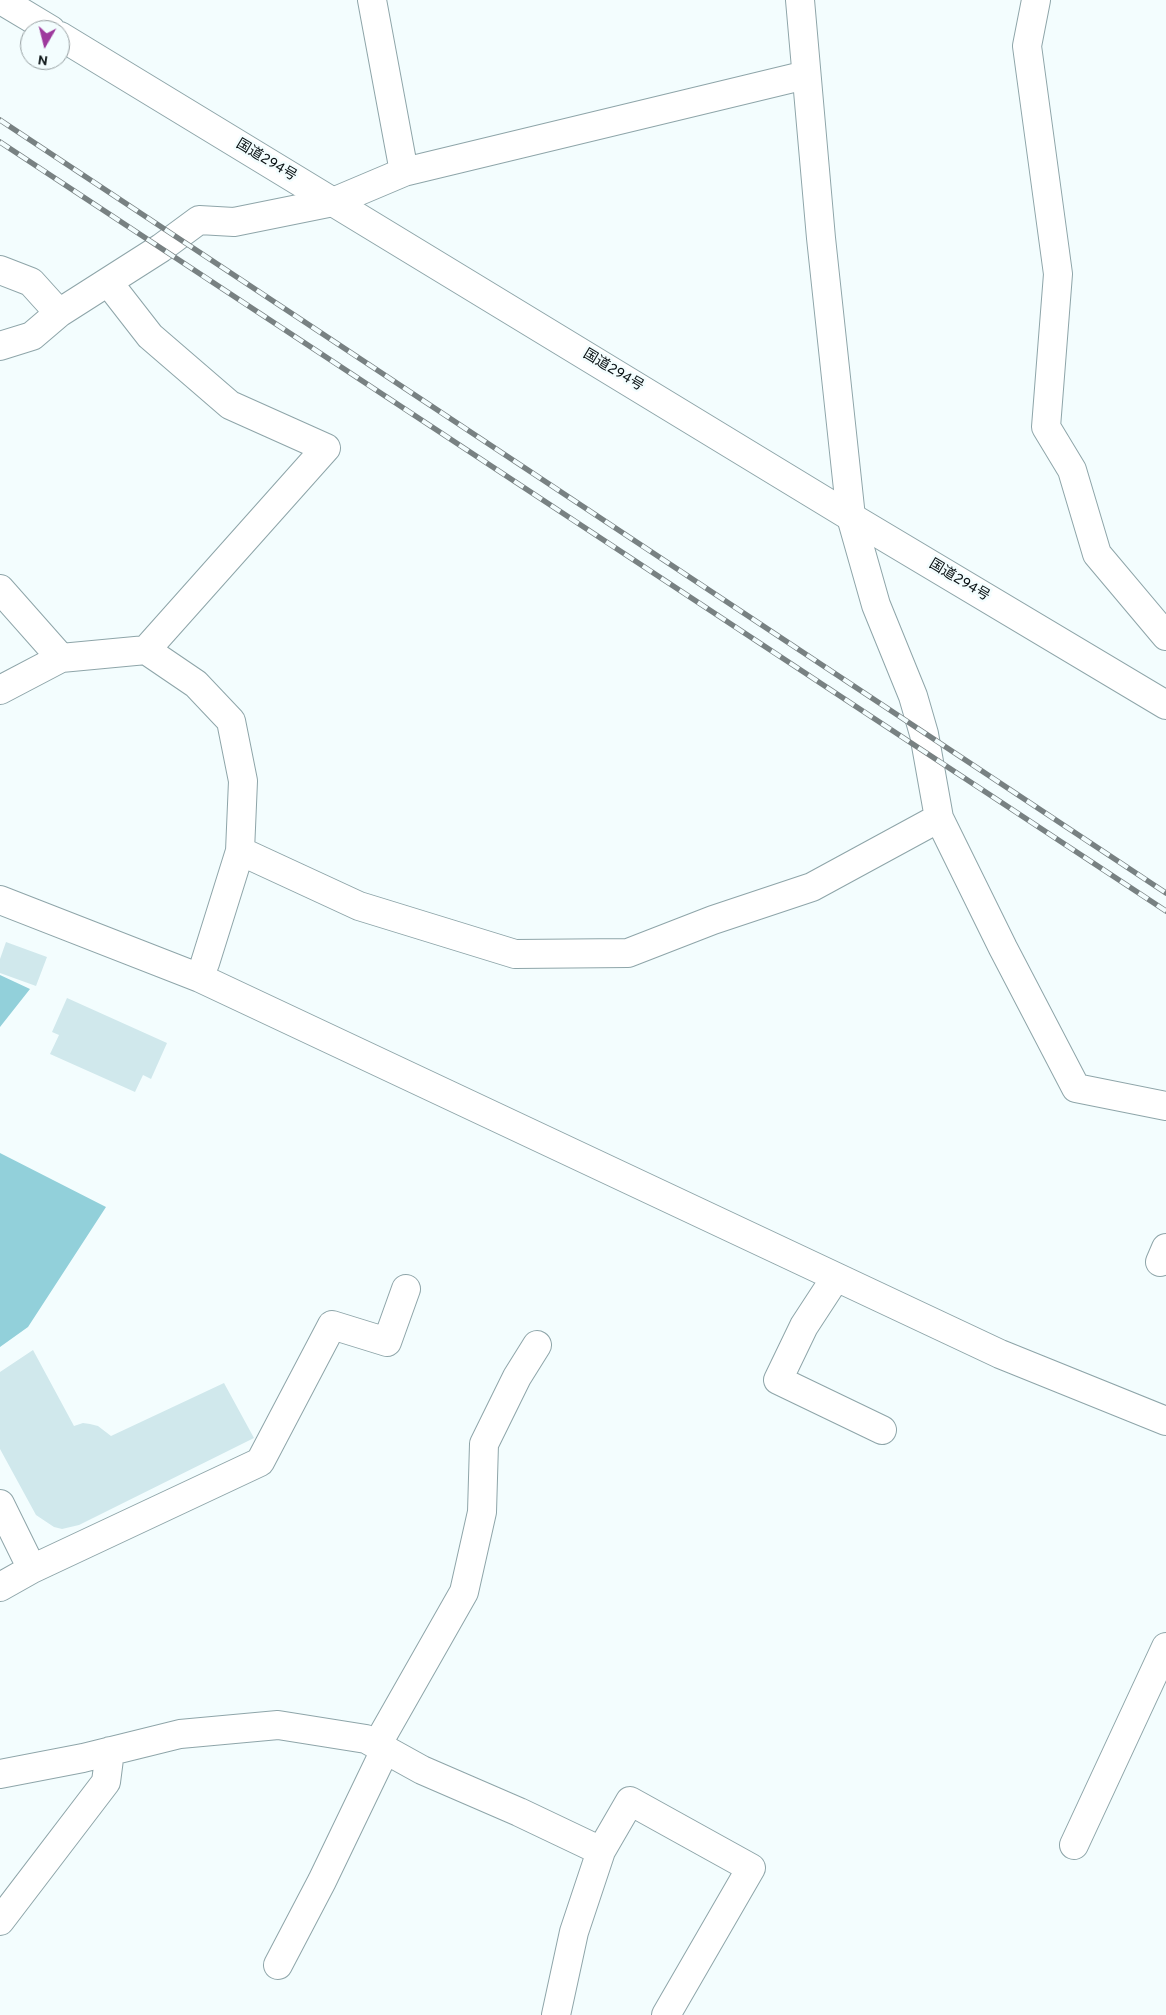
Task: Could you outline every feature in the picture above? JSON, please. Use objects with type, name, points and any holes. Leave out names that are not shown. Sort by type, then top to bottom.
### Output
[{"type":"main road","points":[[1,0],[34,20]]},
{"type":"main road","points":[[372,0],[404,172]]},
{"type":"main road","points":[[800,0],[821,238],[851,517],[876,606],[913,696],[924,734],[940,818],[1003,948],[1076,1088],[1166,1106]]},
{"type":"main road","points":[[1036,0],[1027,46],[1058,274],[1046,427],[1072,470],[1097,554],[1166,636]]},
{"type":"main road","name":"国道294号","points":[[70,42],[851,517],[1166,705]]},
{"type":"main road","points":[[0,346],[32,336],[59,313],[161,248],[199,220],[234,222],[333,202],[404,172],[806,76]]},
{"type":"main road","points":[[0,270],[31,282],[59,313]]},
{"type":"main road","points":[[108,282],[150,336],[230,405],[326,448],[146,650]]},
{"type":"main road","points":[[0,589],[61,658]]},
{"type":"main road","points":[[0,690],[61,658],[146,650],[196,684],[231,721],[243,781],[240,851],[205,963]]},
{"type":"main road","points":[[240,851],[359,906],[515,954],[628,953],[714,920],[812,886],[940,818]]},
{"type":"main road","points":[[0,900],[200,978],[1000,1354],[1166,1421]]},
{"type":"main road","points":[[836,1277],[804,1326],[778,1380],[882,1430]]},
{"type":"main road","points":[[0,1587],[32,1569],[260,1462],[332,1325],[386,1342],[406,1290]]},
{"type":"main road","points":[[278,1965],[322,1881],[381,1747],[464,1592],[482,1512],[484,1444],[517,1377],[537,1345]]},
{"type":"main road","points":[[0,1504],[32,1569]]},
{"type":"main road","points":[[1074,1845],[1166,1648]]},
{"type":"main road","points":[[0,1774],[180,1734],[278,1726],[366,1740],[422,1770],[519,1812],[601,1851]]},
{"type":"main road","points":[[0,1921],[106,1782],[110,1751]]},
{"type":"main road","points":[[556,2015],[574,1932],[601,1851],[630,1801],[751,1868],[666,2015]]},
{"type":"shaded area","points":[[0,975],[30,989],[0,1027]]},
{"type":"shaded area","points":[[0,1153],[106,1207],[28,1327],[0,1347]]},
{"type":"building","points":[[6,942],[47,957],[36,986],[0,973],[0,959]]},
{"type":"building","points":[[67,998],[167,1043],[151,1079],[143,1075],[135,1092],[50,1054],[59,1035],[52,1032]]},
{"type":"building","points":[[33,1350],[74,1426],[83,1423],[98,1426],[111,1436],[224,1383],[254,1438],[79,1525],[62,1529],[54,1527],[36,1515],[0,1449],[0,1372]]},
{"type":"railway","points":[[0,120],[1166,893]]},
{"type":"railway","points":[[0,142],[1166,911]]}]
